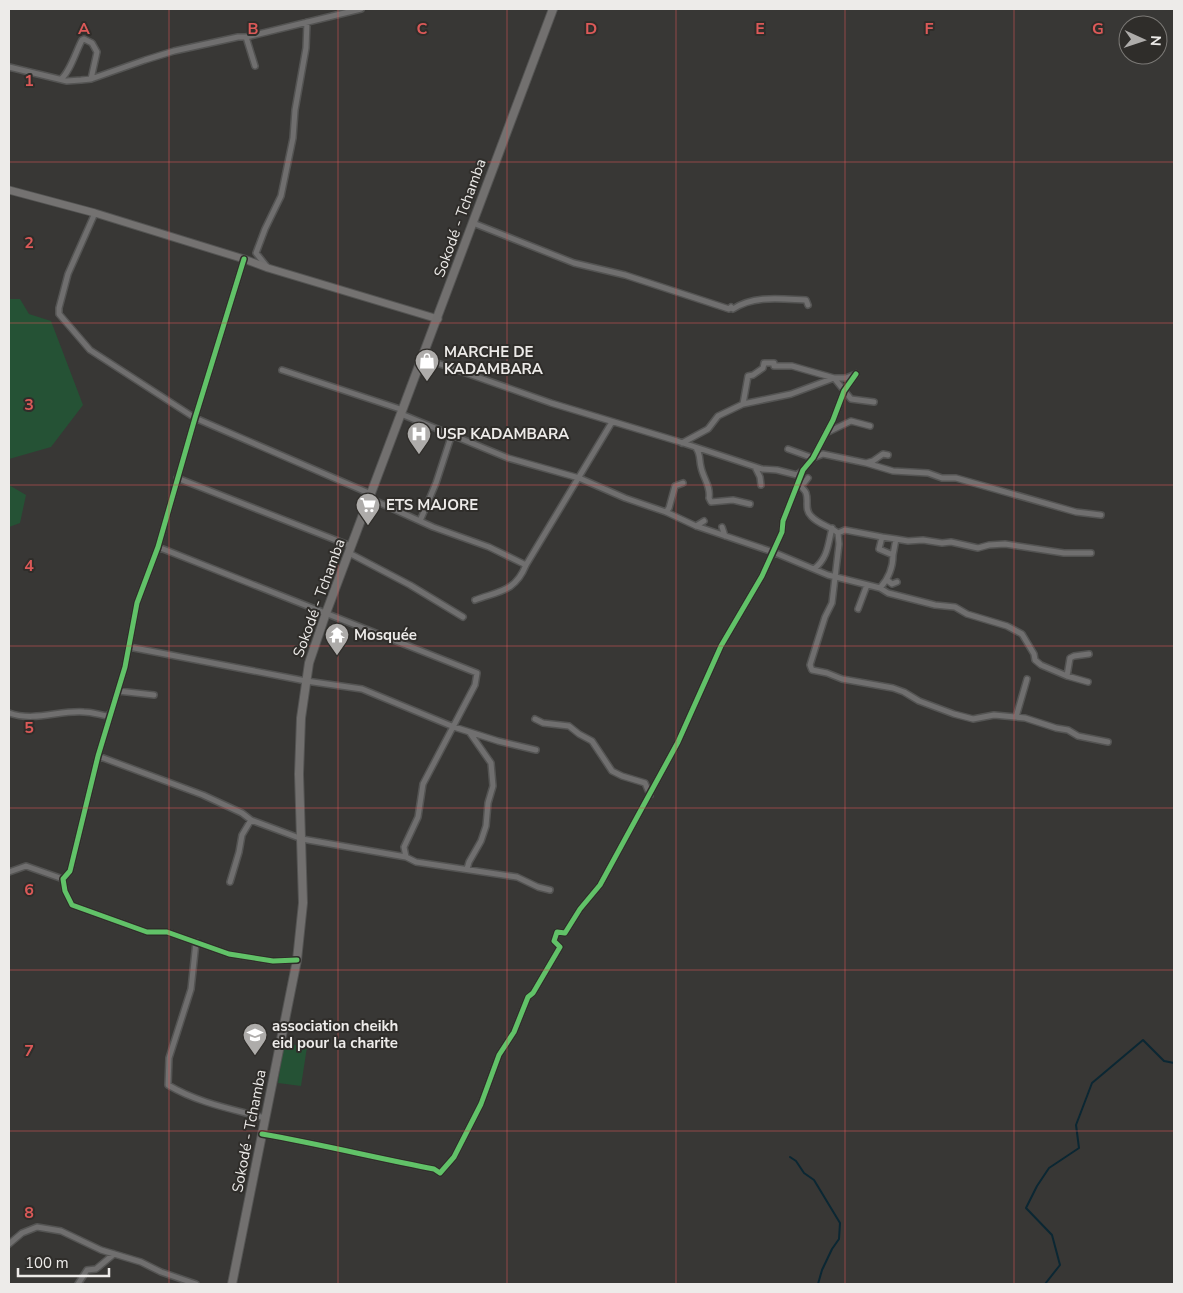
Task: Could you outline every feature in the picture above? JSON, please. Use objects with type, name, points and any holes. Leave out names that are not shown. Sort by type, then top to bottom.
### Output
[{"type":"main road","name":"Sokodé - Tchamba","points":[[232,1284],[296,960],[303,903],[299,740],[306,681],[314,645],[553,9]]},
{"type":"main road","points":[[9,190],[95,213],[268,268],[438,318]]},
{"type":"street","points":[[9,67],[67,80],[91,79],[174,51],[246,37],[361,9]]},
{"type":"street","points":[[268,268],[256,252],[281,196],[293,138],[295,110],[306,48],[307,22]]},
{"type":"street","points":[[246,37],[255,66]]},
{"type":"street","points":[[61,79],[84,39],[92,43],[98,54],[91,79]]},
{"type":"street","points":[[95,213],[68,274],[59,314],[90,350],[194,418],[370,496],[420,521],[489,547],[526,565]]},
{"type":"street","points":[[473,223],[574,263],[625,275],[729,309],[731,307],[733,309],[742,303],[765,298],[806,300],[808,305]]},
{"type":"street","points":[[244,259],[194,418],[158,547],[137,603],[118,691],[98,756],[70,870],[63,879],[65,891],[72,905],[147,932],[167,932],[230,954],[273,961],[296,960]]},
{"type":"street","points":[[423,358],[612,422],[755,467],[797,475],[804,470]]},
{"type":"street","points":[[262,1134],[324,1145],[352,1153],[434,1169],[440,1173],[454,1157],[481,1104],[499,1054],[514,1032],[528,997],[560,947],[554,941],[557,932],[565,933],[580,909],[600,885],[650,795],[691,714],[721,646],[762,576],[782,532],[783,521],[804,470],[813,458],[833,420],[844,391],[856,374],[846,378],[834,378],[792,366],[774,366],[774,364],[764,363],[764,368],[748,376],[743,404]]},
{"type":"street","points":[[282,370],[402,412],[508,458],[579,478],[624,498],[666,512],[696,526],[773,552],[814,569],[880,588],[888,593],[935,605],[955,607],[967,614],[1007,626],[1022,634],[1035,660],[1067,676],[1088,682]]},
{"type":"street","points":[[682,443],[708,429],[718,416],[743,404],[791,394],[834,378]]},
{"type":"street","points":[[834,378],[851,399],[874,402]]},
{"type":"street","points":[[826,433],[851,421],[870,426]]},
{"type":"street","points":[[475,600],[506,590],[516,583],[612,422]]},
{"type":"street","points":[[420,521],[436,483],[452,434]]},
{"type":"street","points":[[696,447],[700,454],[700,466],[710,491],[709,498],[711,502],[733,500],[750,504]]},
{"type":"street","points":[[788,449],[813,458],[823,454],[893,471],[928,473],[942,478],[956,478],[1076,512],[1101,514]]},
{"type":"street","points":[[866,463],[873,461],[883,454],[888,455]]},
{"type":"street","points":[[755,467],[760,477],[761,485]]},
{"type":"street","points":[[177,478],[350,549],[463,617]]},
{"type":"street","points":[[799,484],[804,483],[808,478]]},
{"type":"street","points":[[666,512],[669,508],[675,486],[683,483]]},
{"type":"street","points":[[799,484],[806,494],[807,510],[810,516],[838,533],[839,544],[832,603],[825,616],[810,665],[812,670],[842,679],[893,688],[919,701],[973,719],[994,715],[1025,718],[1068,730],[1078,736],[1108,742]]},
{"type":"street","points":[[696,526],[704,521]]},
{"type":"street","points":[[722,527],[725,536]]},
{"type":"street","points":[[814,569],[823,563],[832,528]]},
{"type":"street","points":[[838,533],[845,530],[908,541],[951,542],[978,548],[1005,544],[1064,553],[1091,553]]},
{"type":"street","points":[[882,537],[879,549],[893,555]]},
{"type":"street","points":[[880,588],[887,580],[892,566],[896,539]]},
{"type":"street","points":[[158,547],[477,673],[475,685],[423,784],[418,817],[404,847],[406,857]]},
{"type":"street","points":[[887,580],[892,584],[897,582]]},
{"type":"street","points":[[858,609],[867,585]]},
{"type":"street","points":[[129,647],[306,681],[362,689],[454,727],[498,741],[536,750]]},
{"type":"street","points":[[1067,676],[1070,658],[1078,656],[1089,657]]},
{"type":"street","points":[[1016,717],[1027,679]]},
{"type":"street","points":[[118,691],[154,695]]},
{"type":"street","points":[[9,713],[16,716],[36,717],[84,712],[108,716],[112,711]]},
{"type":"street","points":[[535,719],[543,723],[570,726],[579,734],[592,741],[612,771],[645,783],[650,795]]},
{"type":"street","points":[[467,868],[468,862],[481,841],[486,826],[488,803],[493,786],[491,763],[470,732]]},
{"type":"street","points":[[98,756],[203,794],[242,813],[251,820],[302,840],[370,850],[406,857],[416,862],[467,868],[517,877],[550,890]]},
{"type":"street","points":[[230,882],[242,835],[251,820]]},
{"type":"street","points":[[9,872],[26,866],[63,879]]},
{"type":"street","points":[[196,942],[190,989],[168,1058],[168,1085],[185,1095],[265,1118]]},
{"type":"street","points":[[9,1244],[22,1233],[36,1227],[60,1231],[101,1250],[141,1262],[196,1284]]},
{"type":"street","points":[[78,1284],[87,1270],[96,1269],[114,1254]]},
{"type":"green space","points":[[9,299],[20,299],[29,314],[51,321],[83,405],[51,447],[9,459]]},
{"type":"green space","points":[[9,485],[26,495],[20,523],[9,527]]},
{"type":"green space","points":[[284,1043],[307,1047],[301,1086],[278,1083]]},
{"type":"waterway","points":[[1045,1284],[1060,1265],[1052,1235],[1026,1208],[1049,1168],[1079,1148],[1076,1125],[1092,1083],[1143,1040],[1164,1061],[1174,1063]]},
{"type":"waterway","points":[[790,1157],[796,1161],[804,1173],[814,1180],[840,1223],[839,1239],[822,1270],[818,1284]]},
{"type":"cycle path","points":[[244,259],[158,547],[137,603],[125,667],[98,756],[70,871],[63,879],[65,891],[72,905],[147,932],[167,932],[229,954],[273,961],[297,960]]},
{"type":"cycle path","points":[[262,1134],[434,1169],[440,1173],[454,1157],[481,1104],[499,1055],[514,1032],[528,997],[533,993],[560,947],[554,941],[557,932],[565,933],[580,909],[600,885],[678,742],[721,646],[762,576],[782,532],[783,521],[803,470],[813,458],[833,420],[844,391],[856,374]]},
{"type":"place","name":"MARCHE DE KADAMBARA","points":[[427,382]]},
{"type":"place","name":"USP KADAMBARA","points":[[419,455]]},
{"type":"place","name":"ETS MAJORE","points":[[368,526]]},
{"type":"place","name":"Mosquée","points":[[337,656]]},
{"type":"place","name":"association cheikh eid pour la charite","points":[[255,1056]]}]
